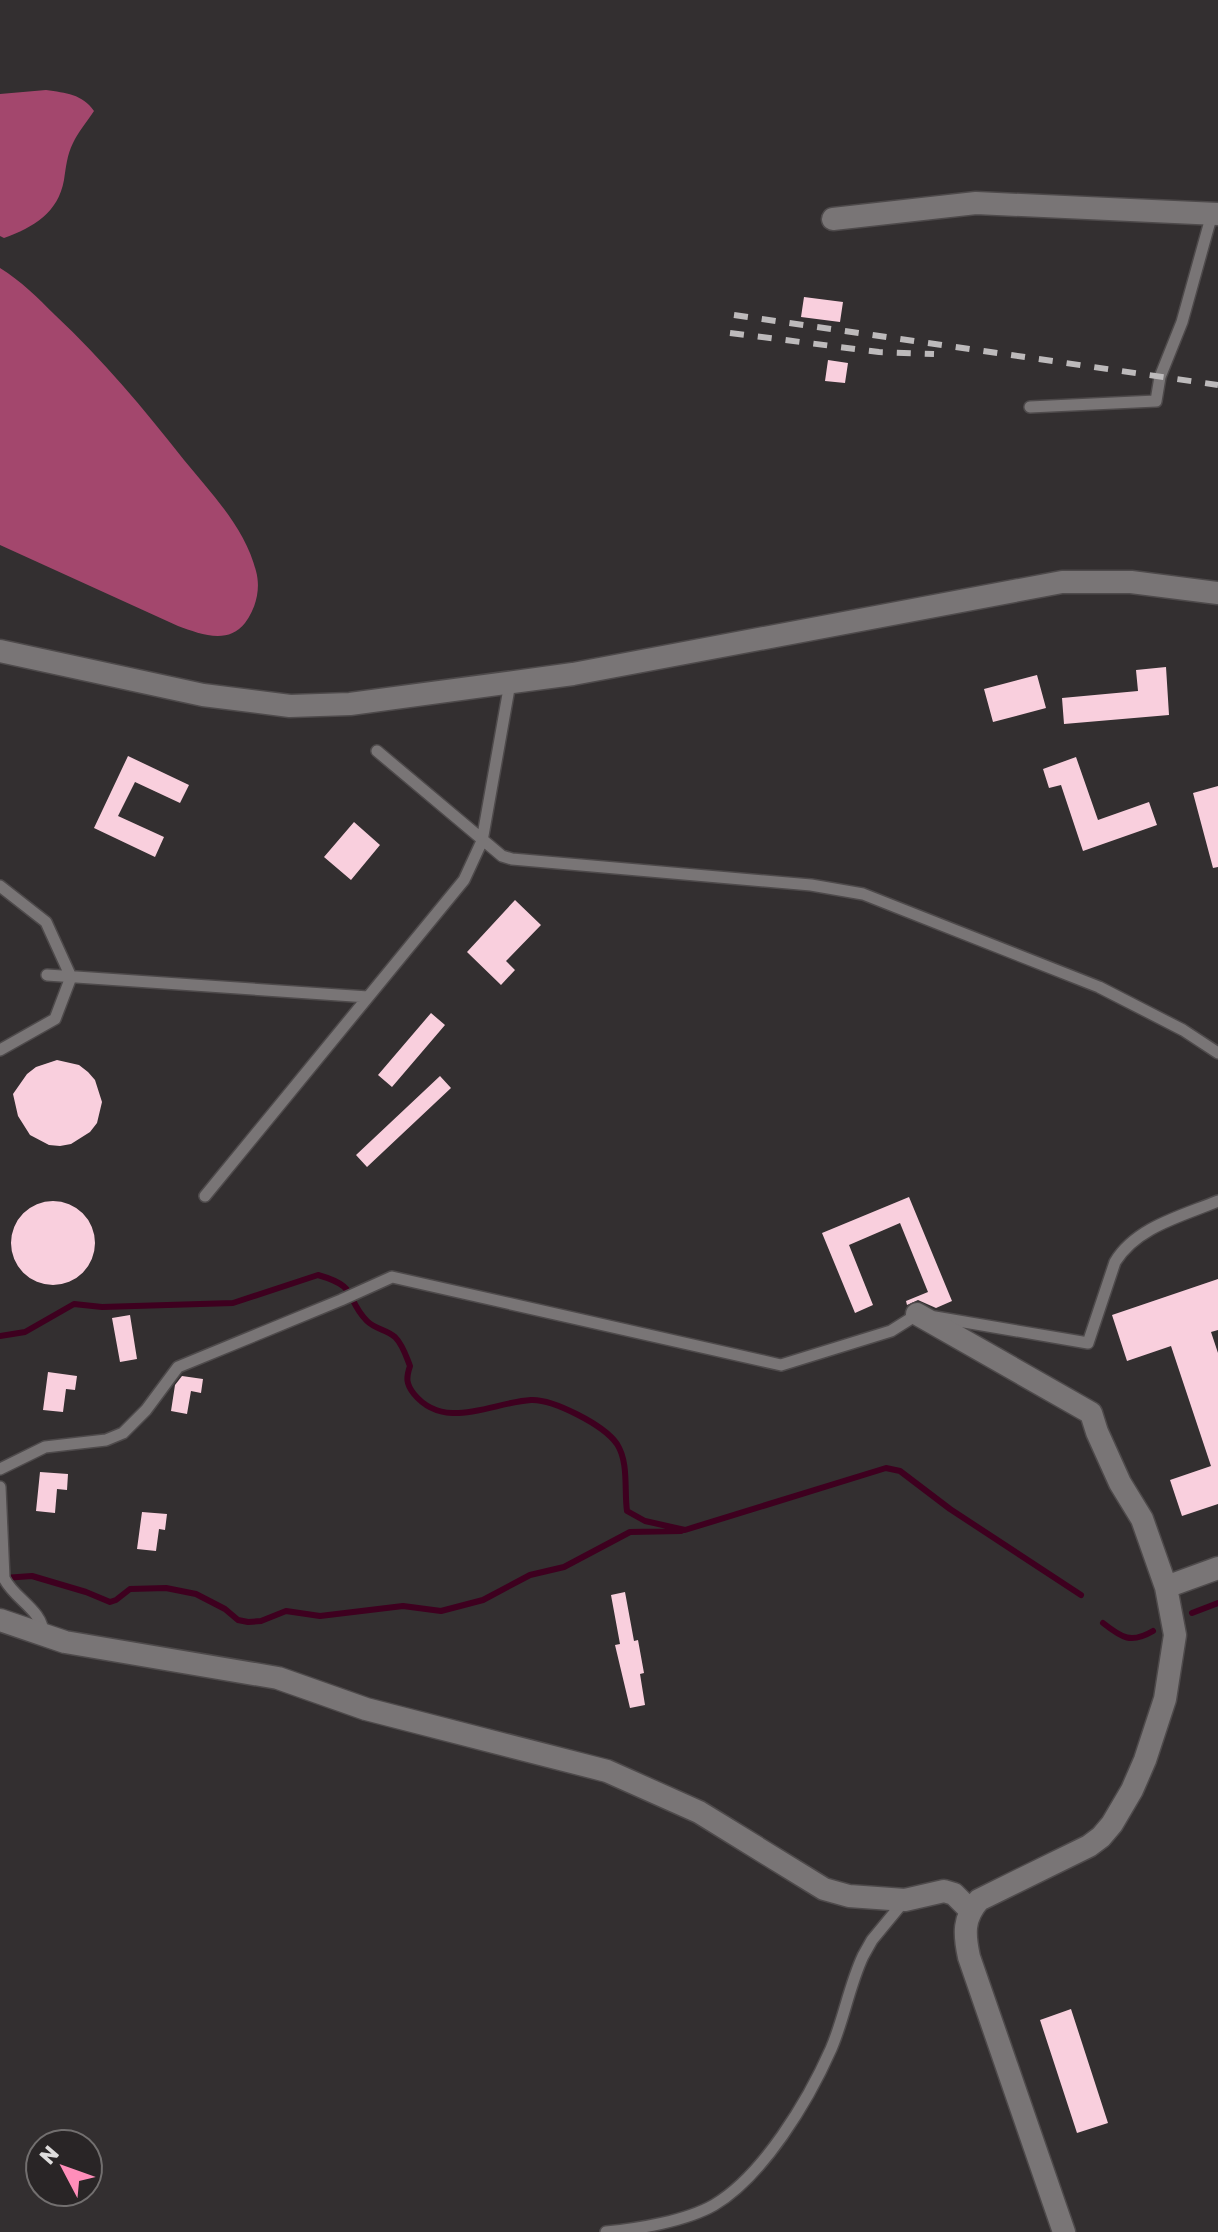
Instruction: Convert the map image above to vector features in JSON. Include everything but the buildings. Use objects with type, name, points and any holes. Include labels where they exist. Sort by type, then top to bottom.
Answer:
[{"type":"street","points":[[833,219],[985,203],[1215,214]]},
{"type":"street","points":[[0,651],[203,695],[290,706],[380,701],[573,674],[1062,582],[1131,582],[1218,593]]},
{"type":"street","points":[[917,1314],[1091,1413],[1120,1483],[1142,1519],[1166,1587],[1174,1624],[1165,1699],[1145,1760],[1112,1824],[1089,1846],[979,1900],[970,1910],[964,1933],[969,1957],[1064,2232]]},
{"type":"street","points":[[1166,1587],[1218,1568]]},
{"type":"street","points":[[0,1620],[65,1642],[278,1678],[366,1709],[607,1771],[699,1812],[824,1889],[849,1896],[905,1900],[944,1891],[954,1894],[970,1910]]},
{"type":"lane","points":[[1030,407],[1156,401],[1160,377],[1182,322],[1215,214]]},
{"type":"lane","points":[[205,1196],[464,880],[482,841],[510,683]]},
{"type":"lane","points":[[377,751],[502,856],[811,885],[863,894],[1099,987],[1183,1030],[1218,1053]]},
{"type":"lane","points":[[0,886],[46,922],[71,977],[55,1019],[0,1050]]},
{"type":"lane","points":[[47,975],[368,997]]},
{"type":"lane","points":[[0,1469],[45,1447],[106,1440],[123,1433],[146,1410],[178,1367],[392,1277],[781,1365],[891,1331],[917,1314],[1088,1343],[1115,1262],[1132,1240],[1218,1201]]},
{"type":"lane","points":[[0,1487],[4,1578],[11,1590],[41,1619],[43,1635]]},
{"type":"lane","points":[[606,2232],[655,2224],[704,2211],[729,2194],[767,2158],[823,2066],[863,1956],[905,1900]]},
{"type":"shaded area","points":[[46,90],[79,98],[94,111],[71,148],[61,192],[50,210],[35,224],[4,238],[0,236],[0,94]]},
{"type":"shaded area","points":[[0,268],[36,296],[106,367],[236,526],[251,555],[258,585],[252,611],[238,630],[213,636],[186,629],[0,545]]},
{"type":"waterway","points":[[0,1336],[25,1332],[74,1304],[102,1307],[233,1303],[318,1275],[346,1288],[367,1321],[398,1340],[410,1366],[407,1377],[409,1387],[426,1405],[455,1413],[540,1401],[564,1408],[601,1429],[621,1451],[627,1511],[645,1521],[685,1530],[886,1468],[900,1471],[950,1509],[1081,1595]]},
{"type":"waterway","points":[[4,1578],[32,1576],[110,1602],[130,1589],[166,1588],[196,1594],[225,1609],[238,1620],[248,1622],[261,1621],[286,1611],[320,1616],[403,1606],[441,1611],[483,1600],[530,1575],[564,1567],[630,1532],[681,1531]]},
{"type":"waterway","points":[[1192,1613],[1218,1603]]},
{"type":"waterway","points":[[1103,1623],[1127,1638],[1153,1631]]},
{"type":"railway","points":[[734,315],[1218,385]]},
{"type":"railway","points":[[730,333],[879,352],[934,354]]}]
